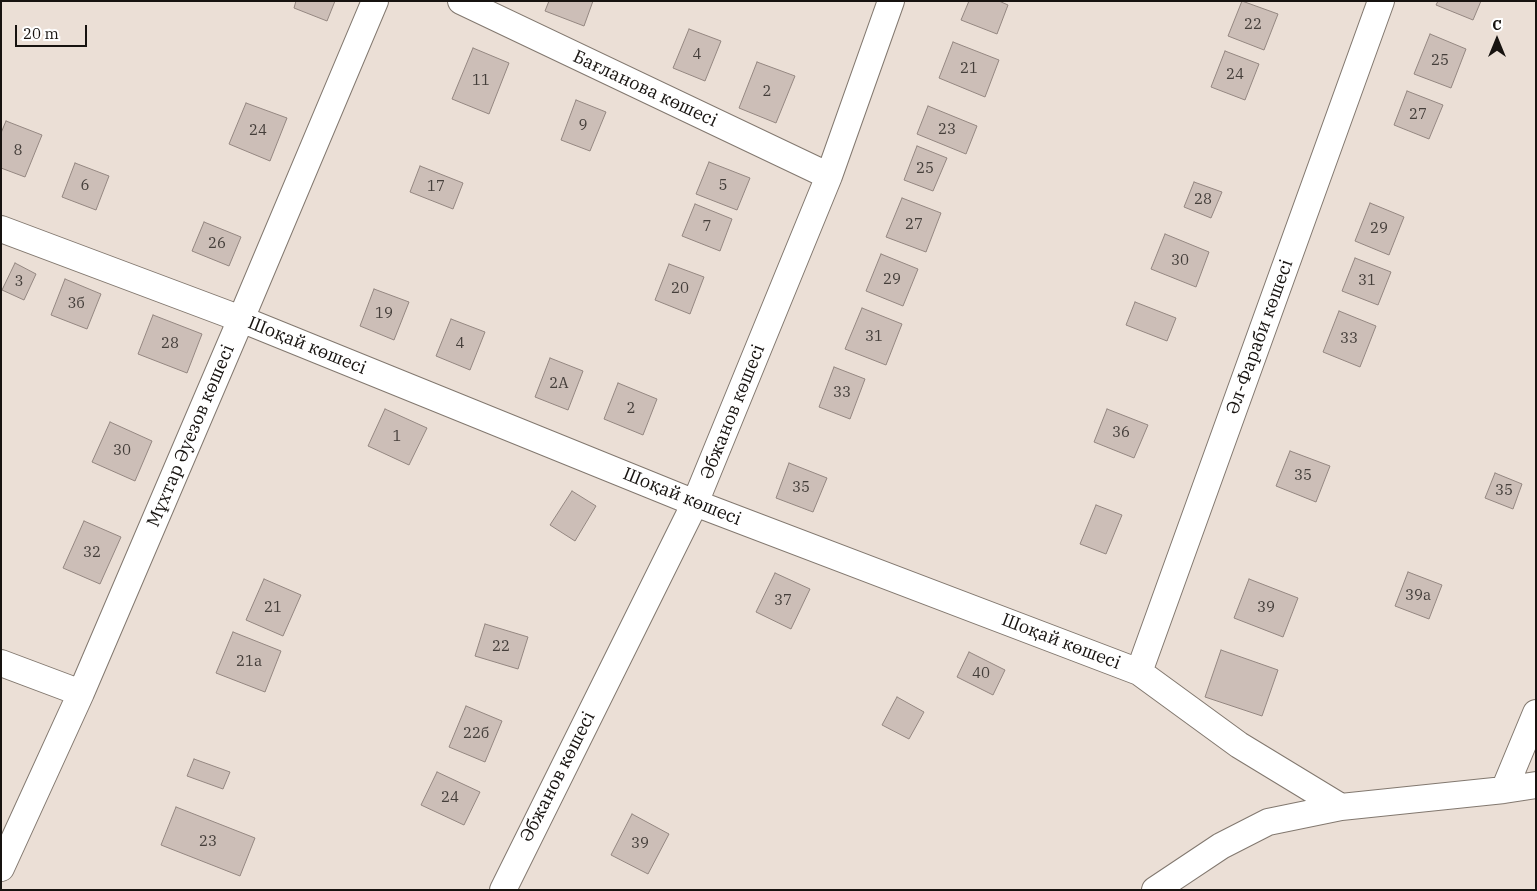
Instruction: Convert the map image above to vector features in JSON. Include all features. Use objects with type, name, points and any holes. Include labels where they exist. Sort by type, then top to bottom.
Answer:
[{"type":"street","name":"Мұхтар Әуезов көшесі","points":[[1,868],[82,692],[242,319],[375,1]]},
{"type":"street","name":"Бағланова көшесі","points":[[461,1],[829,176]]},
{"type":"street","name":"Әбжанов көшесі","points":[[503,890],[696,503],[829,176],[891,1]]},
{"type":"street","name":"Әл-Фараби көшесі","points":[[1139,672],[1381,1]]},
{"type":"street","name":"Шоқай көшесі","points":[[1,230],[242,319],[696,503],[1139,672],[1239,744],[1341,807]]},
{"type":"street","points":[[1,662],[82,692]]},
{"type":"street","points":[[1504,790],[1536,713]]},
{"type":"street","points":[[1155,890],[1221,846],[1268,822],[1341,807],[1536,785]]},
{"type":"building","points":[[296,1],[335,1],[327,21],[294,8]]},
{"type":"building","points":[[549,1],[593,1],[584,26],[545,11]]},
{"type":"building","points":[[969,1],[999,1],[1008,5],[997,34],[961,20]]},
{"type":"building","points":[[1242,1],[1278,14],[1264,50],[1228,36]]},
{"type":"building","points":[[1438,1],[1481,1],[1473,20],[1436,5]]},
{"type":"building","points":[[689,29],[721,41],[705,81],[673,68]]},
{"type":"building","points":[[1430,34],[1466,49],[1451,88],[1414,74]]},
{"type":"building","points":[[953,42],[999,60],[985,97],[939,78]]},
{"type":"building","points":[[473,48],[509,63],[489,114],[452,99]]},
{"type":"building","points":[[1225,51],[1259,64],[1245,100],[1211,87]]},
{"type":"building","points":[[757,62],[795,76],[776,123],[739,108]]},
{"type":"building","points":[[1407,91],[1443,105],[1429,139],[1394,125]]},
{"type":"building","points":[[576,100],[606,112],[590,151],[561,140]]},
{"type":"building","points":[[246,103],[287,118],[270,161],[229,144]]},
{"type":"building","points":[[928,106],[977,126],[966,154],[917,134]]},
{"type":"building","points":[[6,121],[42,135],[25,177],[1,168],[1,133]]},
{"type":"building","points":[[917,146],[947,158],[933,191],[904,180]]},
{"type":"building","points":[[709,162],[750,178],[737,210],[696,194]]},
{"type":"building","points":[[75,163],[109,176],[96,210],[62,197]]},
{"type":"building","points":[[420,166],[463,183],[453,209],[410,192]]},
{"type":"building","points":[[1194,182],[1222,192],[1211,218],[1184,207]]},
{"type":"building","points":[[902,198],[941,213],[926,252],[886,237]]},
{"type":"building","points":[[1370,203],[1404,217],[1389,255],[1355,241]]},
{"type":"building","points":[[695,204],[732,219],[720,251],[682,236]]},
{"type":"building","points":[[204,222],[241,237],[229,266],[192,251]]},
{"type":"building","points":[[1165,234],[1209,252],[1196,287],[1151,269]]},
{"type":"building","points":[[881,254],[918,269],[903,306],[866,291]]},
{"type":"building","points":[[1355,258],[1391,272],[1378,305],[1342,291]]},
{"type":"building","points":[[15,263],[36,274],[24,300],[2,290]]},
{"type":"building","points":[[669,264],[704,277],[690,314],[655,300]]},
{"type":"building","points":[[65,279],[101,294],[87,329],[51,315]]},
{"type":"building","points":[[374,289],[409,302],[394,340],[360,326]]},
{"type":"building","points":[[1135,302],[1176,318],[1167,341],[1126,325]]},
{"type":"building","points":[[862,308],[902,324],[886,365],[845,349]]},
{"type":"building","points":[[1339,311],[1376,326],[1360,367],[1323,352]]},
{"type":"building","points":[[153,315],[202,334],[187,373],[138,354]]},
{"type":"building","points":[[451,319],[485,332],[470,370],[436,356]]},
{"type":"building","points":[[550,358],[583,371],[568,410],[535,397]]},
{"type":"building","points":[[834,367],[865,379],[850,419],[819,407]]},
{"type":"building","points":[[618,383],[657,399],[643,435],[604,419]]},
{"type":"building","points":[[385,409],[427,428],[409,465],[368,446]]},
{"type":"building","points":[[1107,409],[1148,425],[1134,458],[1094,442]]},
{"type":"building","points":[[110,422],[152,441],[135,481],[92,462]]},
{"type":"building","points":[[1290,451],[1330,466],[1316,502],[1276,486]]},
{"type":"building","points":[[789,463],[827,478],[813,512],[776,498]]},
{"type":"building","points":[[1495,473],[1522,484],[1513,509],[1485,498]]},
{"type":"building","points":[[572,491],[596,506],[575,541],[550,525]]},
{"type":"building","points":[[1096,505],[1122,515],[1106,554],[1080,544]]},
{"type":"building","points":[[84,521],[121,537],[100,584],[63,568]]},
{"type":"building","points":[[1408,572],[1442,585],[1429,619],[1395,606]]},
{"type":"building","points":[[775,573],[810,589],[791,629],[756,612]]},
{"type":"building","points":[[264,579],[301,595],[283,636],[246,620]]},
{"type":"building","points":[[1249,579],[1298,598],[1283,637],[1234,618]]},
{"type":"building","points":[[485,624],[528,637],[518,669],[475,656]]},
{"type":"building","points":[[233,632],[281,651],[265,692],[216,673]]},
{"type":"building","points":[[1221,650],[1278,670],[1262,716],[1205,697]]},
{"type":"building","points":[[969,652],[1005,670],[993,695],[957,677]]},
{"type":"building","points":[[897,697],[924,712],[909,739],[882,725]]},
{"type":"building","points":[[466,706],[502,721],[485,762],[449,747]]},
{"type":"building","points":[[194,759],[230,772],[223,789],[187,776]]},
{"type":"building","points":[[437,772],[480,792],[464,825],[421,805]]},
{"type":"building","points":[[176,807],[255,838],[240,876],[161,845]]},
{"type":"building","points":[[632,814],[669,834],[648,874],[611,855]]}]
